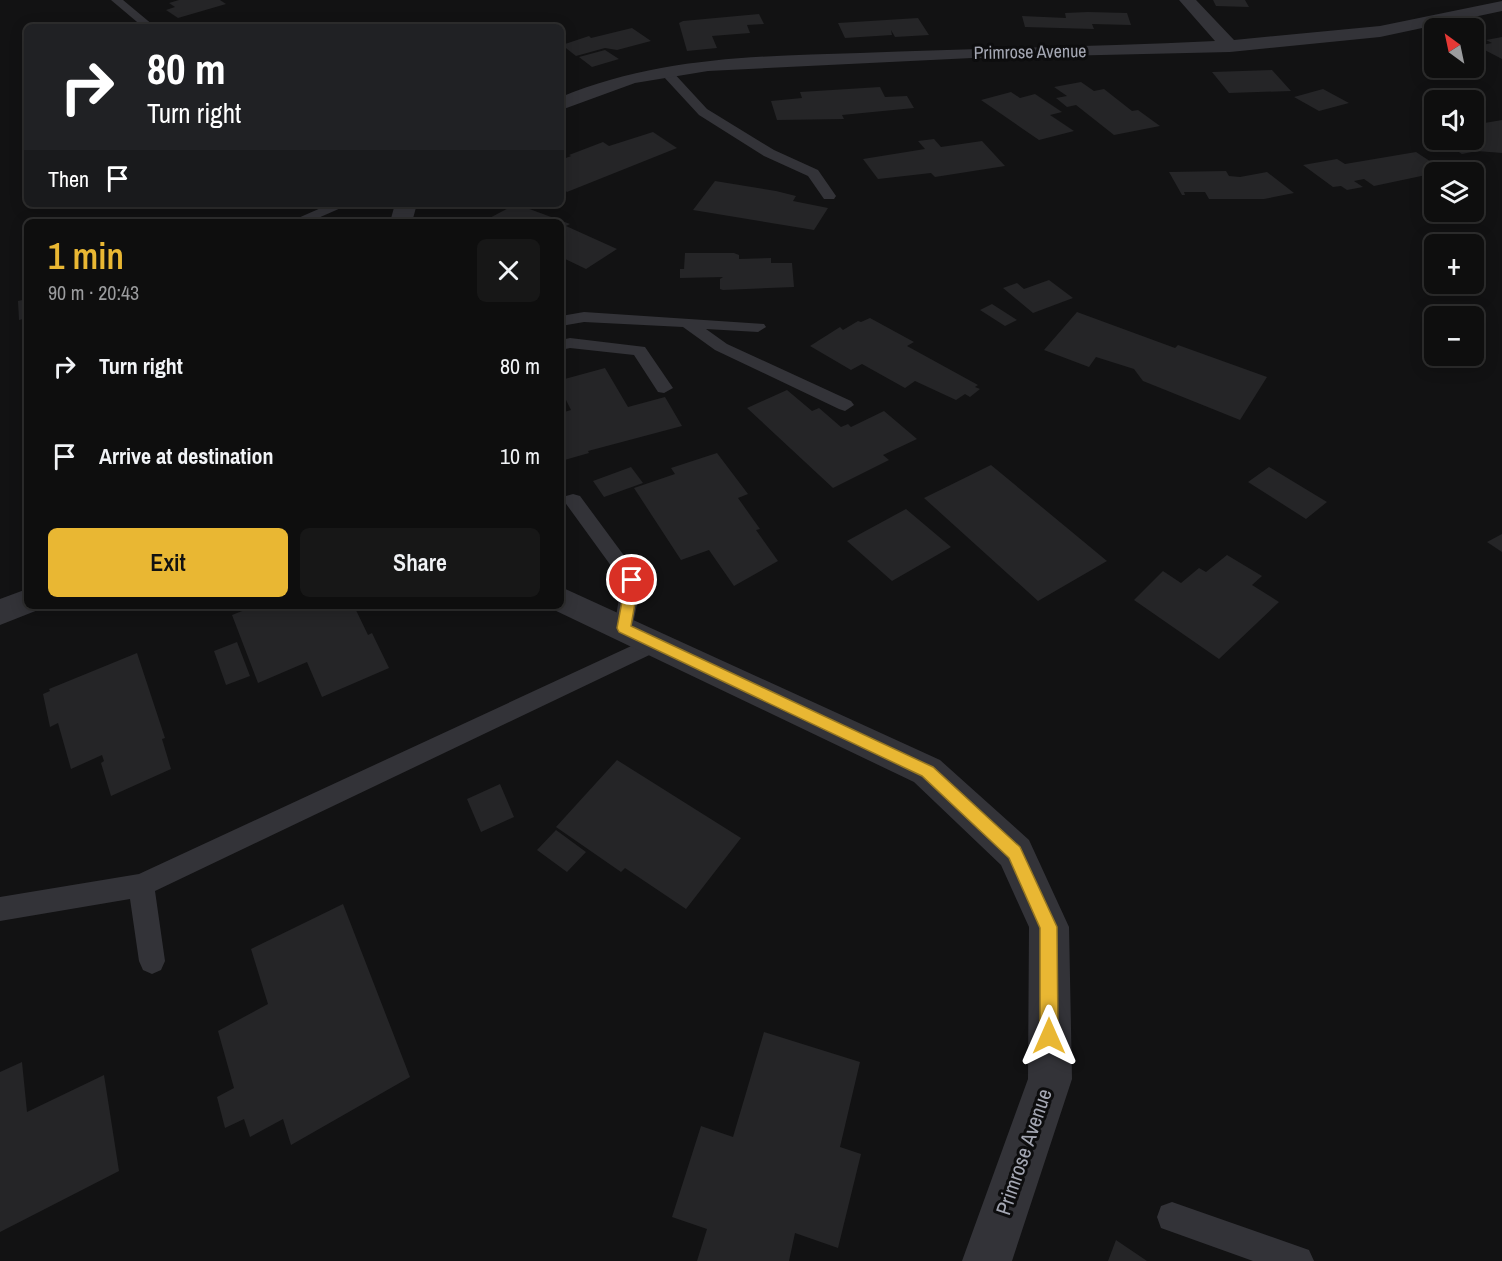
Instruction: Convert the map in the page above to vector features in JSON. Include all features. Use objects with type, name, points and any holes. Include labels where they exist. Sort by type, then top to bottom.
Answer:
[{"type":"street","points":[[1187,0],[1230,47]]},
{"type":"street","name":"Primrose Avenue","points":[[564,103],[624,81],[738,63],[1008,52],[1230,47],[1353,36],[1448,21],[1502,6]]},
{"type":"street","name":"Primrose Avenue","points":[[564,600],[927,771],[1015,853],[1049,927],[1050,1079],[979,1259]]},
{"type":"street","points":[[0,613],[24,602]]},
{"type":"lane","points":[[117,0],[146,24]]},
{"type":"lane","points":[[667,73],[703,112],[769,153],[813,172],[829,196]]},
{"type":"lane","points":[[304,219],[335,207]]},
{"type":"lane","points":[[564,320],[584,317],[758,327]]},
{"type":"lane","points":[[686,323],[721,347],[845,405]]},
{"type":"lane","points":[[564,345],[639,351],[664,388]]},
{"type":"lane","points":[[0,909],[141,885],[639,636],[632,580],[573,501]]},
{"type":"lane","points":[[141,885],[152,961]]},
{"type":"lane","points":[[1172,1217],[1298,1261]]},
{"type":"building","points":[[179,0],[220,0],[226,4],[178,18],[166,10],[175,7],[169,3]]},
{"type":"building","points":[[1213,0],[1245,0],[1249,7],[1216,6]]},
{"type":"building","points":[[1065,13],[1127,13],[1131,25],[1092,24],[1094,29],[1025,27],[1022,16],[1066,18]]},
{"type":"building","points":[[759,14],[764,24],[747,25],[750,33],[712,36],[717,48],[687,51],[679,23]]},
{"type":"building","points":[[918,18],[929,35],[895,37],[891,30],[892,35],[845,38],[838,23]]},
{"type":"building","points":[[632,28],[651,41],[617,50],[605,48],[576,56],[564,47],[564,44],[589,36],[591,38]]},
{"type":"building","points":[[1502,37],[1502,59],[1484,50],[1484,45],[1492,43],[1486,40]]},
{"type":"building","points":[[605,50],[619,59],[592,67],[579,57]]},
{"type":"building","points":[[1272,70],[1291,91],[1229,93],[1212,72]]},
{"type":"building","points":[[1081,82],[1094,91],[1104,89],[1132,111],[1138,110],[1160,126],[1114,135],[1076,105],[1067,107],[1056,98],[1067,96],[1054,87]]},
{"type":"building","points":[[880,87],[885,97],[907,96],[914,108],[842,115],[844,119],[777,120],[771,101],[802,98],[800,92]]},
{"type":"building","points":[[1323,89],[1349,103],[1319,111],[1294,97]]},
{"type":"building","points":[[1011,92],[1020,98],[1035,94],[1062,112],[1050,115],[1074,131],[1039,140],[981,100]]},
{"type":"building","points":[[1502,120],[1502,153],[1477,151],[1462,154],[1456,150],[1484,150],[1484,123]]},
{"type":"building","points":[[653,132],[677,148],[567,192],[564,190],[564,159],[603,142],[609,146]]},
{"type":"building","points":[[934,139],[941,147],[982,141],[1005,166],[935,177],[931,173],[878,179],[863,159],[925,149],[918,141]]},
{"type":"building","points":[[1416,152],[1431,162],[1424,162],[1424,175],[1374,186],[1364,179],[1354,181],[1363,187],[1347,190],[1341,186],[1333,187],[1303,165],[1337,159],[1345,164]]},
{"type":"building","points":[[1226,171],[1229,176],[1240,177],[1267,172],[1294,193],[1264,199],[1209,199],[1205,192],[1184,192],[1185,195],[1182,195],[1169,172]]},
{"type":"building","points":[[715,181],[776,191],[796,196],[793,201],[828,208],[814,230],[693,210]]},
{"type":"building","points":[[510,207],[524,207],[556,219],[488,219]]},
{"type":"building","points":[[564,222],[570,224],[566,226],[617,249],[586,269],[564,258]]},
{"type":"building","points":[[685,253],[734,253],[739,255],[739,259],[771,258],[771,263],[792,263],[794,287],[723,290],[720,289],[720,279],[723,277],[680,278],[680,269],[684,269]]},
{"type":"building","points":[[1049,280],[1073,298],[1033,313],[1003,288],[1017,283],[1024,289]]},
{"type":"building","points":[[24,300],[24,319],[19,320],[18,301]]},
{"type":"building","points":[[992,304],[1017,320],[1005,326],[980,310]]},
{"type":"building","points":[[1077,312],[1175,348],[1178,345],[1267,377],[1240,420],[1143,381],[1134,369],[1096,357],[1089,367],[1044,350]]},
{"type":"building","points":[[870,318],[914,342],[907,346],[978,385],[975,387],[980,389],[970,397],[965,394],[956,400],[915,381],[905,388],[862,364],[851,370],[810,346],[840,327],[843,330],[858,321]]},
{"type":"building","points":[[605,368],[628,407],[665,397],[682,426],[588,451],[589,453],[564,460],[564,412],[571,410],[564,396],[564,379]]},
{"type":"building","points":[[787,390],[812,411],[819,408],[841,427],[848,424],[851,427],[884,411],[917,439],[883,455],[889,460],[833,488],[747,408]]},
{"type":"building","points":[[717,453],[748,494],[738,498],[760,529],[756,530],[778,561],[734,586],[709,550],[681,560],[634,488],[675,474],[671,468]]},
{"type":"building","points":[[991,465],[1107,561],[1038,601],[924,498]]},
{"type":"building","points":[[631,467],[643,483],[604,497],[593,481]]},
{"type":"building","points":[[1269,467],[1327,502],[1306,519],[1248,482]]},
{"type":"building","points":[[906,509],[951,547],[892,581],[847,541]]},
{"type":"building","points":[[1502,534],[1502,552],[1487,542]]},
{"type":"building","points":[[1227,555],[1262,576],[1252,585],[1279,602],[1219,659],[1134,600],[1163,571],[1181,583],[1199,568],[1206,572]]},
{"type":"building","points":[[247,609],[355,609],[368,635],[372,633],[389,668],[322,697],[307,662],[258,683],[232,615]]},
{"type":"building","points":[[237,642],[250,676],[226,685],[214,651]]},
{"type":"building","points":[[137,653],[165,738],[162,739],[171,769],[111,796],[101,763],[104,761],[102,755],[71,769],[58,723],[50,727],[43,694],[50,691],[49,689]]},
{"type":"building","points":[[617,760],[741,838],[686,909],[625,868],[621,872],[556,827]]},
{"type":"building","points":[[500,784],[514,817],[481,832],[467,799]]},
{"type":"building","points":[[556,830],[586,852],[567,872],[537,850]]},
{"type":"building","points":[[343,904],[410,1077],[291,1145],[283,1119],[250,1137],[244,1119],[225,1128],[217,1097],[234,1088],[218,1031],[268,1004],[251,949]]},
{"type":"building","points":[[764,1032],[860,1062],[840,1147],[861,1154],[838,1248],[795,1233],[789,1261],[697,1261],[707,1229],[672,1217],[701,1126],[733,1137]]},
{"type":"building","points":[[22,1062],[27,1112],[104,1075],[119,1171],[0,1232],[0,1072]]},
{"type":"building","points":[[1116,1240],[1147,1261],[1108,1261]]},
{"type":"route","points":[[632,580],[624,628],[927,771],[1015,853],[1049,927],[1049,1036]]}]
